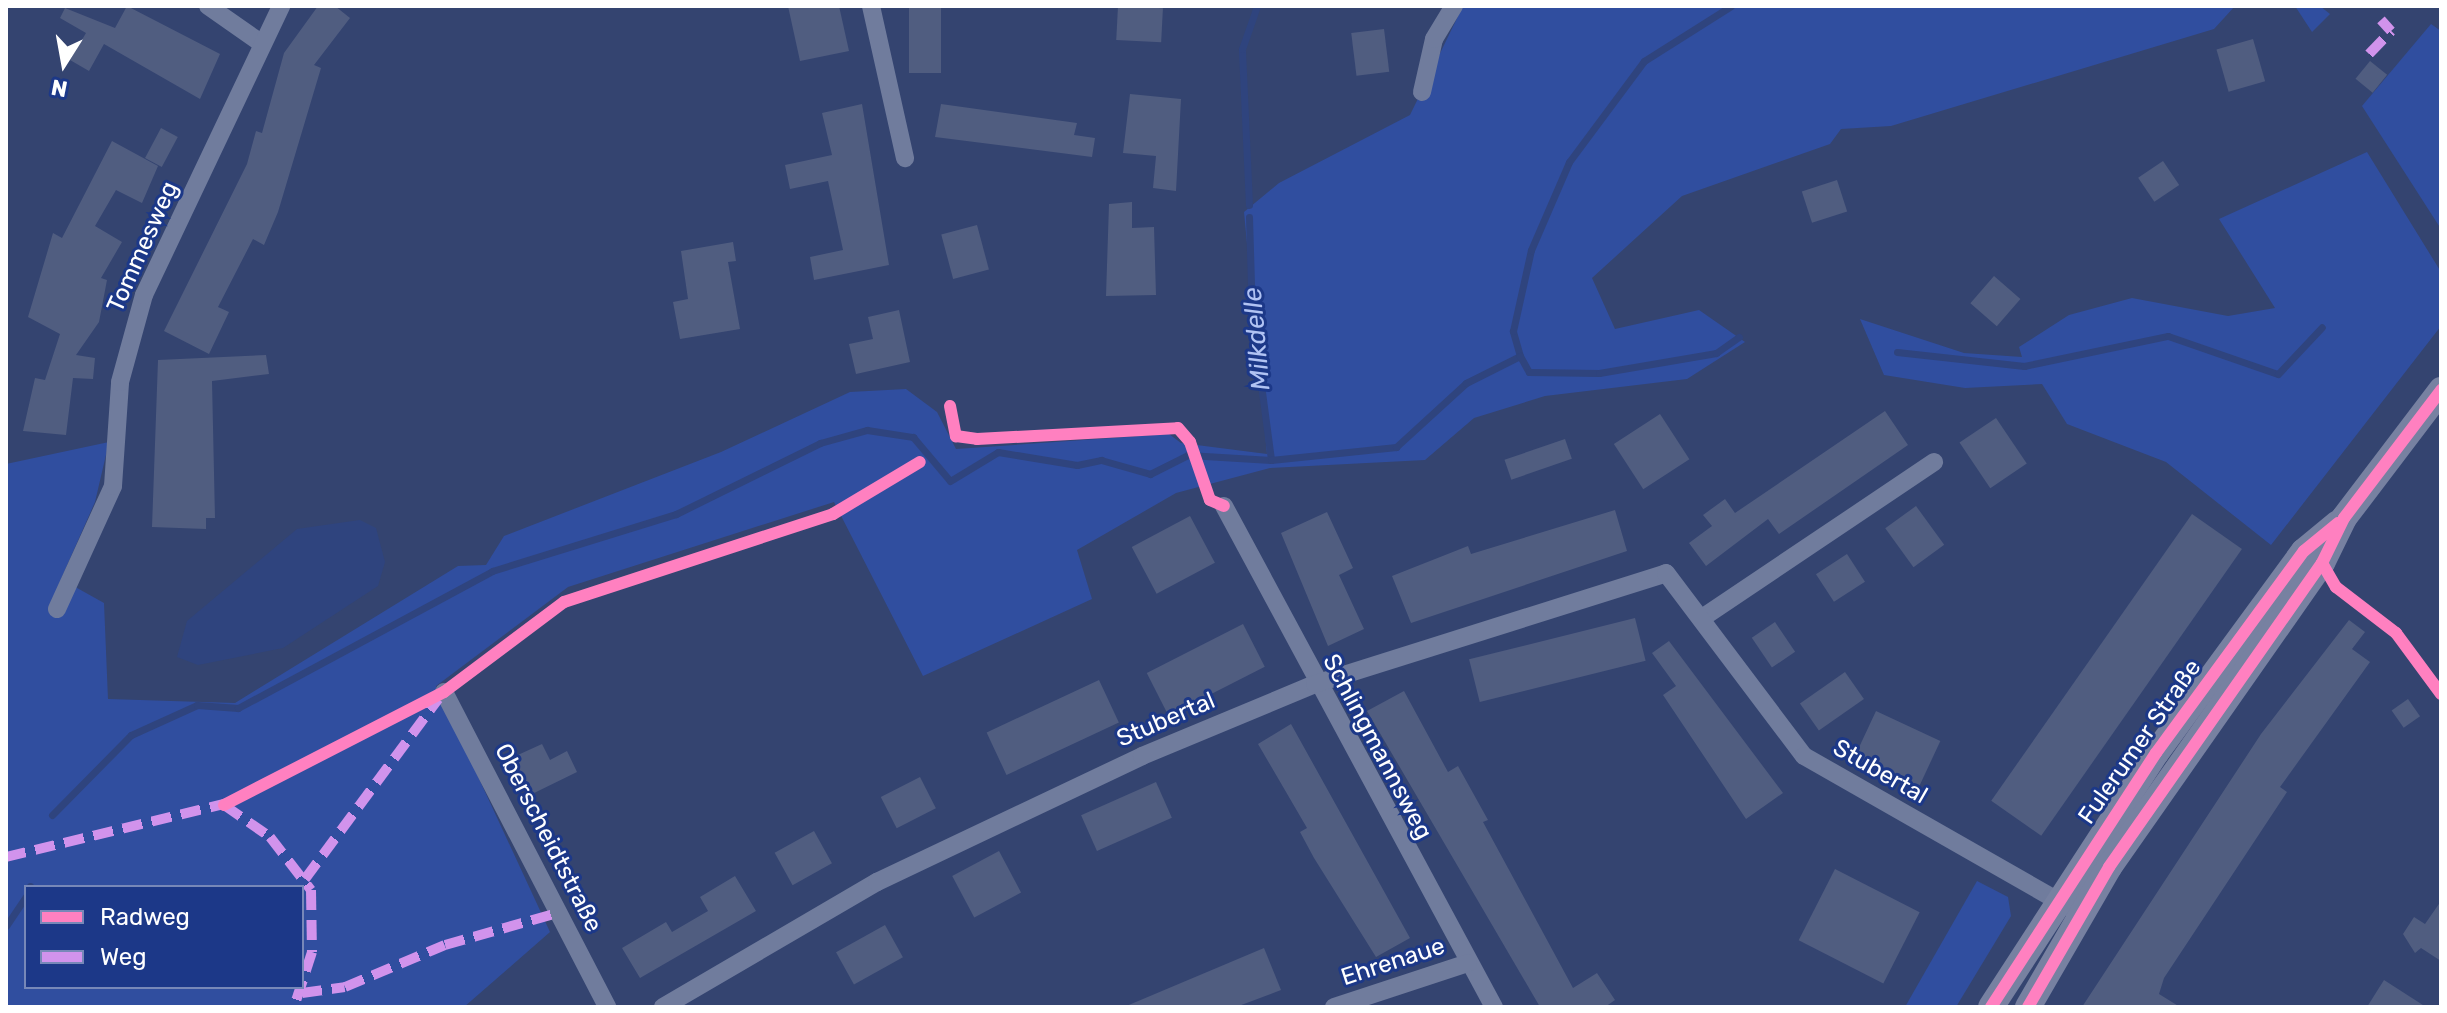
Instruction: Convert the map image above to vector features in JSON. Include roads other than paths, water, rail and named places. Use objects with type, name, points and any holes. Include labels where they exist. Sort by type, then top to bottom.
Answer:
[{"type":"main road","name":"Fulerumer Straße","points":[[2028,1007],[2082,914],[2322,563],[2344,518],[2441,390]]},
{"type":"main road","name":"Fulerumer Straße","points":[[1991,1007],[2058,901],[2304,551],[2344,518]]},
{"type":"street","points":[[208,6],[258,41]]},
{"type":"street","name":"Tommesweg","points":[[57,609],[113,486],[130,336],[258,41],[281,6]]},
{"type":"street","points":[[871,6],[905,158]]},
{"type":"street","points":[[1422,92],[1434,39],[1454,6]]},
{"type":"street","points":[[1705,616],[1934,462]]},
{"type":"street","name":"Schlingmannsweg","points":[[1224,506],[1315,684],[1494,1007]]},
{"type":"street","name":"Stubertal","points":[[663,1007],[877,882],[1142,756],[1315,684],[1650,576],[1677,580],[1804,756],[2082,914]]},
{"type":"street","name":"Oberscheidtstraße","points":[[444,692],[607,1007]]},
{"type":"street","name":"Ehrenaue","points":[[1334,1007],[1468,963]]},
{"type":"waterway","name":"Milkdelle","points":[[1249,205],[1242,49],[1257,6]]},
{"type":"waterway","points":[[1520,356],[1513,331],[1531,250],[1569,162],[1644,61],[1731,6]]},
{"type":"waterway","name":"Milkdelle","points":[[1249,217],[1252,317],[1271,460]]},
{"type":"waterway","points":[[1897,352],[2024,366],[2168,336],[2278,374],[2322,327]]},
{"type":"waterway","points":[[52,815],[131,735],[197,705],[238,708],[492,571],[676,514],[820,443],[867,430],[913,437],[950,481],[998,452],[1077,465],[1101,460],[1150,474],[1188,455],[1271,460],[1396,447],[1466,383],[1520,356],[1529,372],[1599,373],[1716,353],[1739,337]]},
{"type":"waterway","points":[[6,926],[24,899]]}]
